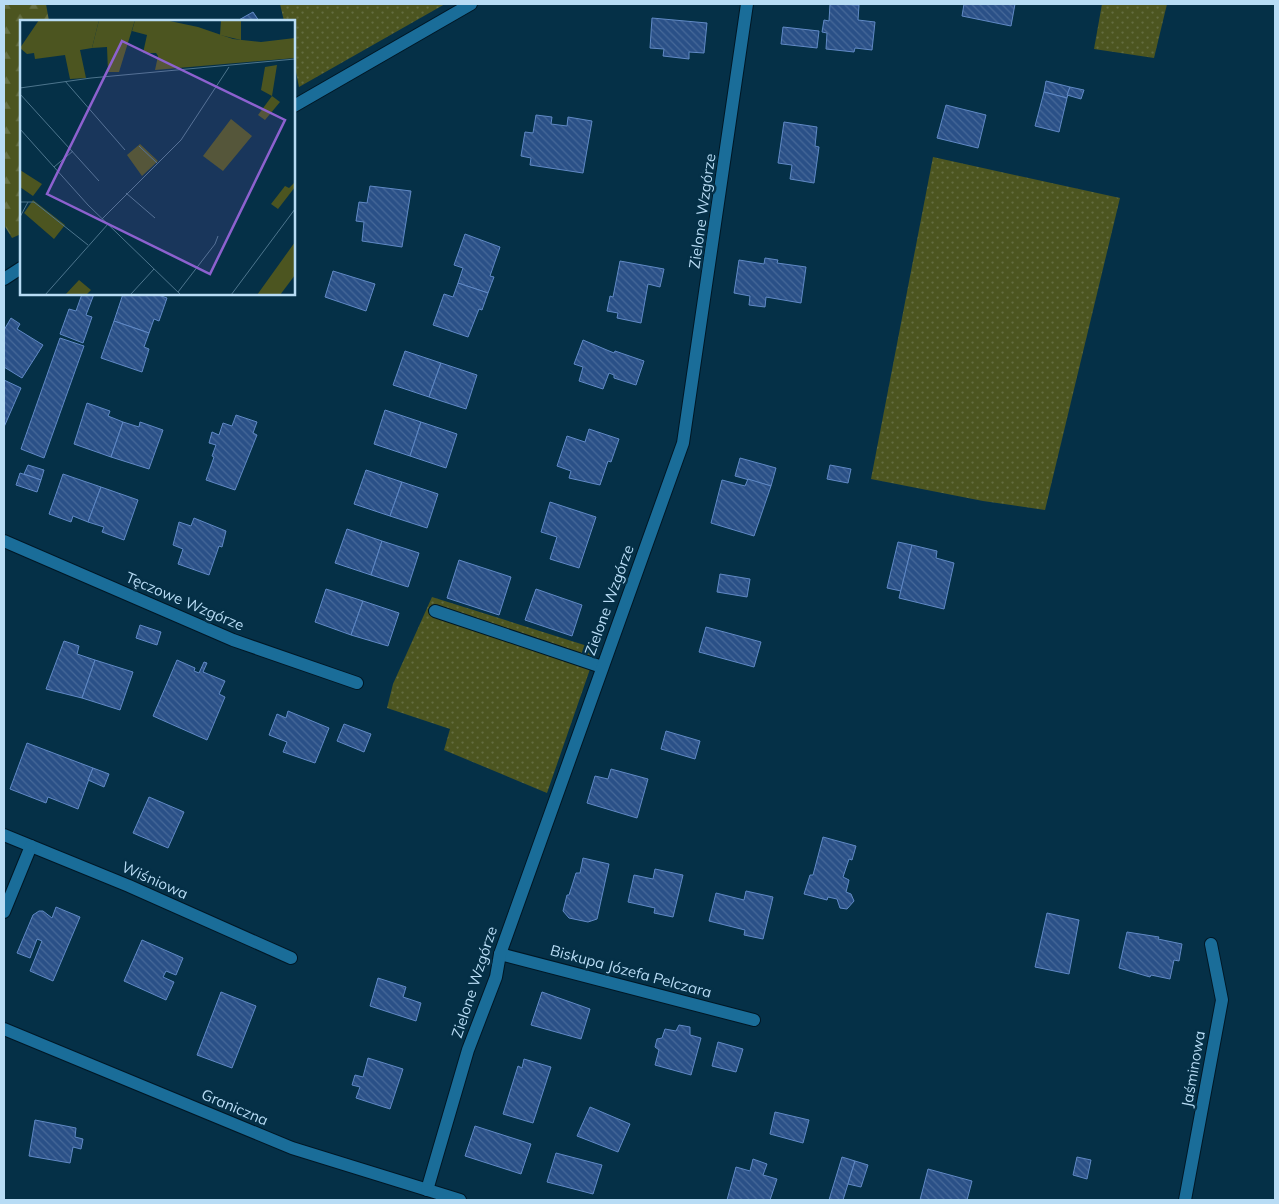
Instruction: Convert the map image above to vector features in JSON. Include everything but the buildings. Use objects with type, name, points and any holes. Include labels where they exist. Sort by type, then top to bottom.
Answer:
[{"type":"street","points":[[295,105],[471,4]]},
{"type":"street","name":"Zielone Wzgórze","points":[[427,1190],[468,1050],[496,977],[500,954],[684,443],[748,4]]},
{"type":"street","points":[[4,279],[20,269]]},
{"type":"street","name":"Tęczowe Wzgórze","points":[[4,541],[233,640],[357,683]]},
{"type":"street","points":[[435,611],[602,667]]},
{"type":"street","name":"Wiśniowa","points":[[4,835],[129,886],[292,958]]},
{"type":"street","points":[[4,912],[32,846]]},
{"type":"street","name":"Jaśminowa","points":[[1185,1200],[1222,1000],[1211,944]]},
{"type":"street","name":"Biskupa Józefa Pelczara","points":[[500,954],[754,1020]]},
{"type":"street","name":"Graniczna","points":[[4,1028],[292,1148],[460,1200]]},
{"type":"green space","points":[[4,4],[46,4],[49,20],[20,20],[20,234],[12,238],[4,225]]},
{"type":"green space","points":[[280,4],[445,4],[299,87],[295,67],[295,20],[284,20]]},
{"type":"green space","points":[[1102,4],[1167,4],[1154,58],[1094,49]]},
{"type":"green space","points":[[933,157],[1120,198],[1045,510],[983,501],[871,479]]},
{"type":"green space","points":[[432,597],[597,649],[547,793],[444,750],[450,729],[387,708],[393,684]]}]
